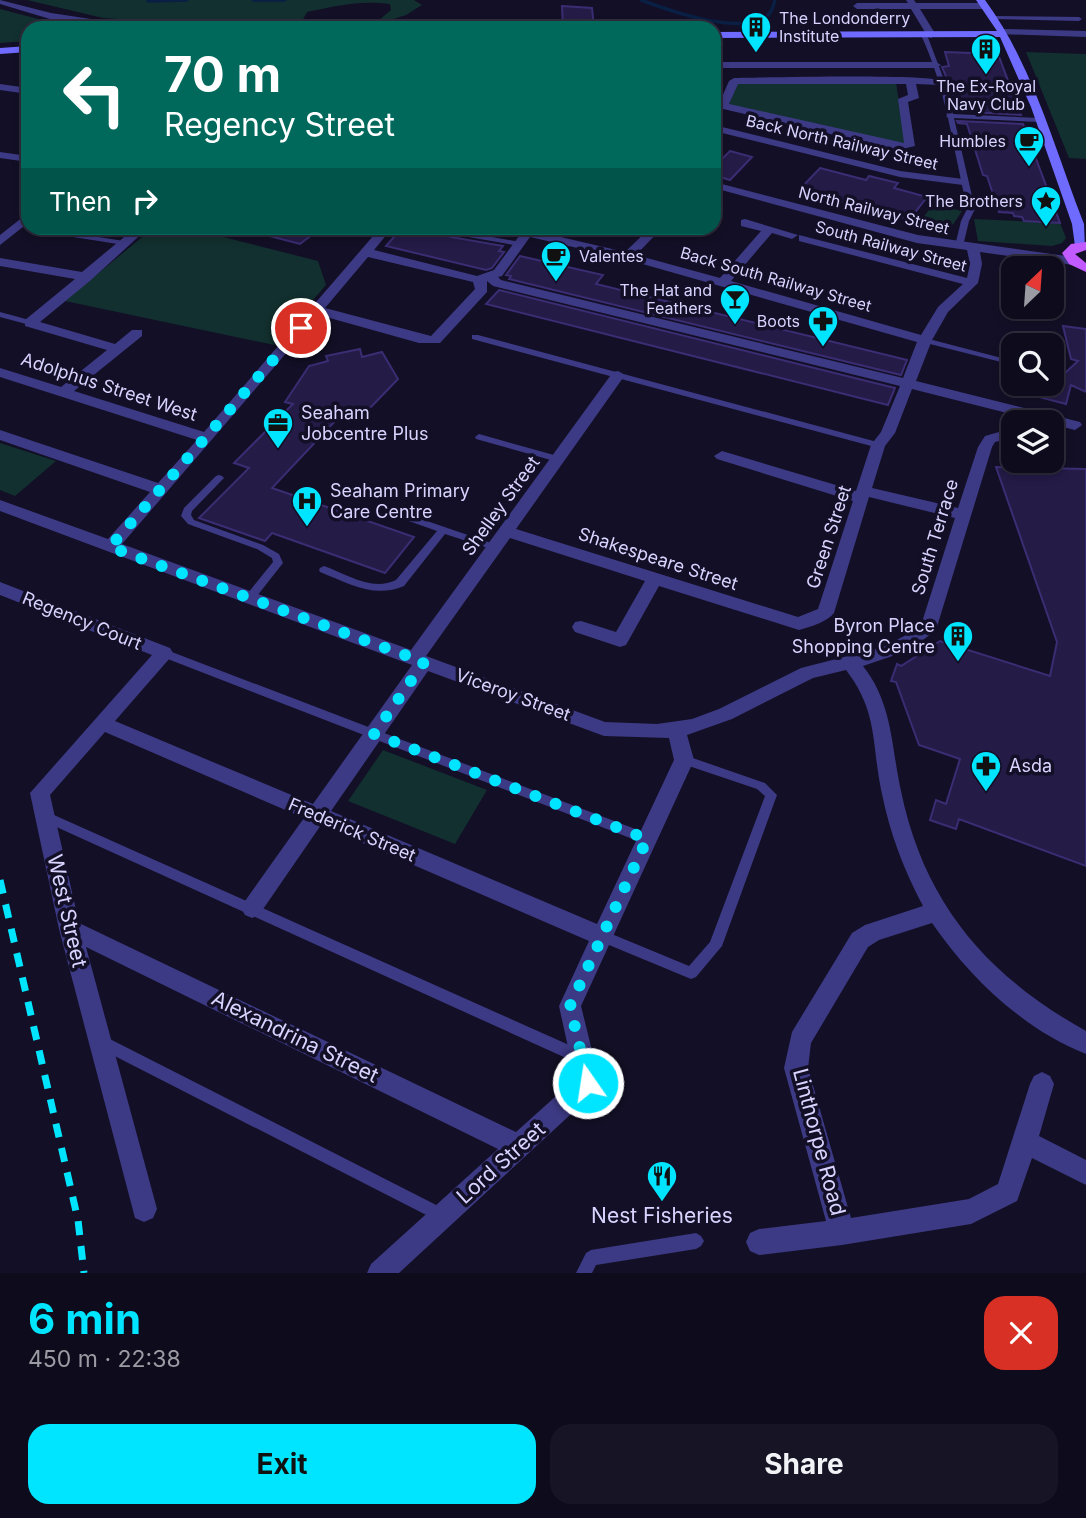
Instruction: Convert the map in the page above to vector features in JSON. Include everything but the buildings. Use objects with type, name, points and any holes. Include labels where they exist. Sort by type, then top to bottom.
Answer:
[{"type":"main road","points":[[983,3],[1003,33],[1081,222],[1078,251],[1086,268]]},
{"type":"main road","points":[[721,35],[1003,33]]},
{"type":"main road","points":[[0,51],[21,50]]},
{"type":"street","points":[[0,1],[50,16],[84,21]]},
{"type":"street","points":[[912,3],[928,35]]},
{"type":"street","points":[[857,6],[983,3]]},
{"type":"street","points":[[1003,33],[1086,34]]},
{"type":"street","points":[[721,65],[936,65]]},
{"type":"street","points":[[909,81],[914,98],[903,99],[903,105],[910,146],[898,147],[723,106],[734,81],[909,81],[941,82]]},
{"type":"street","points":[[0,87],[21,90]]},
{"type":"street","name":"Back North Railway Street","points":[[721,130],[900,174],[963,182]]},
{"type":"street","points":[[0,155],[21,158]]},
{"type":"street","name":"North Railway Street","points":[[721,188],[917,239],[1028,253],[1078,251]]},
{"type":"street","name":"South Railway Street","points":[[745,223],[972,283]]},
{"type":"street","points":[[0,242],[21,229]]},
{"type":"street","points":[[724,282],[769,229]]},
{"type":"street","points":[[30,323],[134,235]]},
{"type":"street","points":[[110,547],[380,235]]},
{"type":"street","points":[[484,279],[498,273],[526,235]]},
{"type":"street","name":"Back South Railway Street","points":[[526,235],[628,256],[925,340]]},
{"type":"street","points":[[628,256],[649,235]]},
{"type":"street","points":[[972,283],[976,264],[973,247]]},
{"type":"street","points":[[365,252],[908,384],[1080,420]]},
{"type":"street","points":[[0,262],[87,277]]},
{"type":"street","points":[[316,310],[424,340],[435,340],[482,289],[484,279]]},
{"type":"street","name":"Green Street","points":[[799,624],[825,614],[878,445],[888,433],[925,340],[943,310],[972,283]]},
{"type":"street","points":[[30,323],[118,349]]},
{"type":"street","points":[[64,392],[137,333]]},
{"type":"street","name":"Adolphus Street West","points":[[0,372],[207,438]]},
{"type":"street","name":"Shelley Street","points":[[252,908],[374,734],[494,547],[618,375]]},
{"type":"street","points":[[0,435],[162,489]]},
{"type":"street","name":"South Terrace","points":[[676,730],[718,717],[806,674],[902,647],[921,636],[930,625],[985,447],[990,439],[1001,436]]},
{"type":"street","points":[[722,456],[863,494],[964,514]]},
{"type":"street","name":"Viceroy Street","points":[[0,505],[604,729],[676,730]]},
{"type":"street","name":"Shakespeare Street","points":[[506,531],[799,624]]},
{"type":"street","points":[[582,627],[620,640],[655,578]]},
{"type":"street","name":"Regency Court","points":[[0,588],[164,653]]},
{"type":"street","name":"West Street","points":[[144,1209],[70,929],[40,793],[164,653]]},
{"type":"street","points":[[850,662],[874,697],[891,794],[909,861],[935,912],[983,972],[1016,1000],[1057,1028],[1086,1042]]},
{"type":"street","name":"Frederick Street","points":[[102,723],[602,936]]},
{"type":"street","points":[[676,730],[684,760]]},
{"type":"street","name":"Lord Street","points":[[380,1273],[588,1083],[570,1006],[684,760]]},
{"type":"street","name":"Linthorpe Road","points":[[935,912],[873,932],[860,940],[800,1040],[796,1068],[842,1232],[971,1211],[1008,1192],[1042,1084]]},
{"type":"street","name":"Alexandrina Street","points":[[70,929],[519,1146]]},
{"type":"street","points":[[1025,1142],[1086,1173]]},
{"type":"street","points":[[759,1242],[842,1232]]},
{"type":"lane","points":[[995,18],[1079,19]]},
{"type":"lane","points":[[928,35],[971,209],[959,246]]},
{"type":"lane","points":[[949,116],[1039,120]]},
{"type":"lane","points":[[74,235],[124,243]]},
{"type":"lane","points":[[0,314],[30,323]]},
{"type":"lane","points":[[475,337],[878,445]]},
{"type":"lane","name":"Back South Railway Street","points":[[925,340],[1001,360]]},
{"type":"lane","points":[[479,437],[558,459]]},
{"type":"lane","points":[[219,478],[187,510],[186,516],[191,522],[260,547],[276,556],[278,563],[249,598]]},
{"type":"lane","points":[[389,511],[494,547]]},
{"type":"lane","points":[[324,570],[381,590],[391,589],[400,583],[443,530]]},
{"type":"lane","points":[[164,653],[647,839]]},
{"type":"lane","points":[[602,936],[691,973],[715,946],[771,795],[761,786],[684,760]]},
{"type":"lane","points":[[45,816],[582,1058]]},
{"type":"lane","points":[[99,1041],[443,1216]]},
{"type":"lane","points":[[584,1273],[591,1258],[696,1241]]},
{"type":"green space","points":[[27,0],[414,0],[422,5],[406,15],[387,21],[378,21],[391,10],[390,4],[379,3],[358,3],[307,12],[302,21],[147,21],[103,18]]},
{"type":"green space","points":[[0,9],[46,21],[21,21],[21,42],[0,43]]},
{"type":"green space","points":[[1026,52],[1086,54],[1086,159],[1069,158]]},
{"type":"green space","points":[[736,82],[896,83],[906,145],[729,105]]},
{"type":"green space","points":[[933,204],[962,211],[946,235],[915,229]]},
{"type":"green space","points":[[974,219],[1060,223],[1066,238],[1062,243],[1052,246],[978,241]]},
{"type":"green space","points":[[145,235],[216,235],[318,261],[326,285],[274,345],[65,301]]},
{"type":"green space","points":[[0,443],[56,461],[15,496],[0,490]]},
{"type":"green space","points":[[383,750],[487,790],[455,844],[348,801]]},
{"type":"waterway","points":[[148,1],[187,0]]},
{"type":"waterway","points":[[253,0],[285,0]]},
{"type":"waterway","points":[[641,0],[714,21]]},
{"type":"waterway","points":[[721,22],[751,22],[766,17],[775,0]]},
{"type":"railway","points":[[0,880],[78,1220],[84,1273]]},
{"type":"place","name":"The Londonderry Institute","points":[[756,54]]},
{"type":"place","name":"The Ex-Royal Navy Club","points":[[986,76]]},
{"type":"place","name":"Humbles","points":[[1029,168]]},
{"type":"place","name":"The Brothers","points":[[1046,228]]},
{"type":"place","name":"Valentes","points":[[556,283]]},
{"type":"place","name":"The Hat and Feathers","points":[[735,326]]},
{"type":"place","name":"Boots","points":[[823,348]]},
{"type":"place","name":"Seaham Jobcentre Plus","points":[[278,450]]},
{"type":"place","name":"Seaham Primary Care Centre","points":[[307,528]]},
{"type":"place","name":"Byron Place Shopping Centre","points":[[958,663]]},
{"type":"place","name":"Asda","points":[[986,793]]},
{"type":"place","name":"Nest Fisheries","points":[[662,1203]]},
{"type":"route","points":[[301,328],[110,547],[424,662],[374,734],[647,839],[570,1006],[588,1083]]}]
